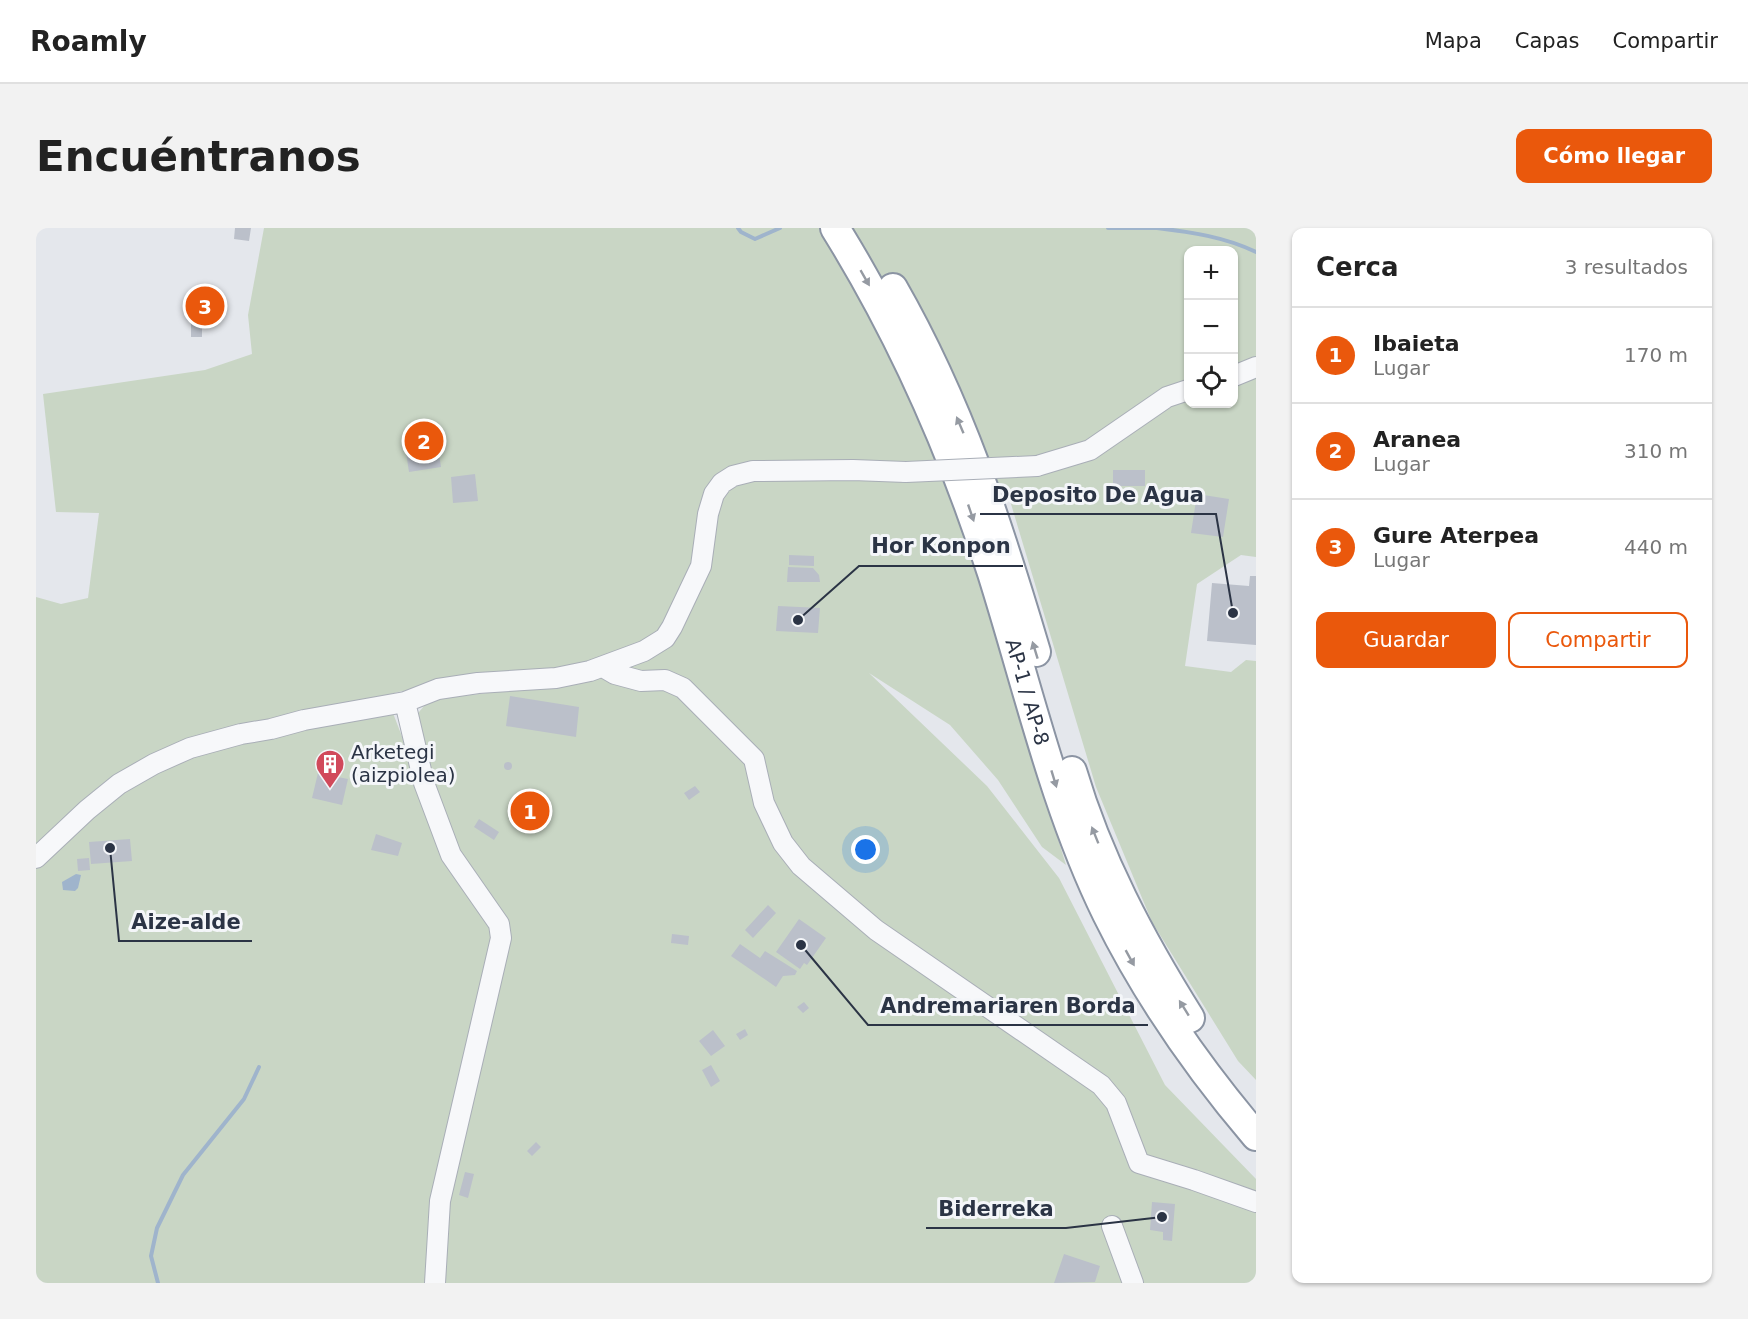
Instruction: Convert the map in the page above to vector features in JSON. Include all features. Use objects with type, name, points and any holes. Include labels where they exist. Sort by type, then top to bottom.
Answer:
[{"type":"highway","name":"AP-1 / AP-8","points":[[835,228],[875,295],[902,347],[923,391],[960,482],[992,574],[1071,830],[1107,913],[1174,1030],[1207,1076],[1256,1136]]},
{"type":"highway","name":"AP-1 / AP-8","points":[[858,228],[920,338],[980,474],[1012,568],[1075,782],[1107,865],[1167,982],[1210,1047],[1256,1106]]},
{"type":"street","points":[[1238,374],[1256,367]]},
{"type":"street","points":[[36,858],[87,810],[119,784],[154,764],[190,748],[304,720],[405,702],[438,689],[478,683],[556,678],[603,667],[644,651],[665,638],[701,566],[708,514],[714,494],[722,483],[733,476],[753,471],[906,472],[1037,466],[1090,450],[1167,397],[1184,391]]},
{"type":"street","points":[[603,667],[615,674],[640,681],[665,680],[683,688],[754,759],[764,803],[783,843],[801,866],[876,930],[1101,1085],[1116,1103],[1139,1163],[1256,1202]]},
{"type":"street","points":[[405,702],[424,783],[451,855],[499,924],[501,938],[440,1201],[435,1283]]},
{"type":"street","points":[[1112,1226],[1133,1283]]},
{"type":"green space","points":[[264,228],[1256,228],[1256,557],[1241,555],[1197,584],[1185,666],[1231,672],[1246,660],[1256,661],[1256,1080],[1238,1061],[1152,922],[1096,787],[1005,484],[1002,484],[968,543],[1066,865],[1042,847],[998,780],[950,725],[869,673],[987,786],[1059,878],[1165,1085],[1256,1179],[1256,1283],[36,1283],[36,597],[61,604],[88,598],[99,513],[56,512],[43,394],[205,370],[252,354],[248,315]],"holes":[[[506,673],[521,689],[429,700],[414,718],[445,822],[497,920],[435,822],[391,708],[278,727],[398,692]]]},
{"type":"water","points":[[76,874],[81,875],[78,888],[75,891],[63,890],[62,882]]},
{"type":"building","points":[[235,228],[251,228],[249,241],[234,239]]},
{"type":"building","points":[[194,292],[218,293],[216,319],[193,318]]},
{"type":"building","points":[[191,323],[202,323],[202,337],[191,337]]},
{"type":"building","points":[[435,426],[441,467],[409,472],[406,452],[413,451],[410,430]]},
{"type":"building","points":[[1113,470],[1145,470],[1145,486],[1113,486]]},
{"type":"building","points":[[475,474],[478,501],[453,503],[451,477]]},
{"type":"building","points":[[1197,494],[1229,499],[1223,537],[1191,533]]},
{"type":"building","points":[[789,555],[814,556],[814,566],[789,565]]},
{"type":"building","points":[[788,567],[813,568],[819,575],[820,582],[787,582]]},
{"type":"building","points":[[1250,576],[1256,576],[1256,645],[1207,641],[1212,583],[1249,586]]},
{"type":"building","points":[[778,606],[820,608],[818,633],[776,631]]},
{"type":"building","points":[[510,696],[579,707],[576,737],[506,726]]},
{"type":"building","points":[[508,762],[512,766],[508,770],[504,766]]},
{"type":"building","name":"Arketegi (aizpiolea)","points":[[318,773],[348,779],[342,805],[312,798]]},
{"type":"building","points":[[695,786],[700,792],[689,800],[684,793]]},
{"type":"building","points":[[522,790],[547,796],[538,832],[514,826]]},
{"type":"building","points":[[479,819],[499,832],[494,840],[474,827]]},
{"type":"building","points":[[376,834],[402,843],[398,856],[371,850]]},
{"type":"building","points":[[130,839],[132,861],[91,864],[89,842]]},
{"type":"building","points":[[89,858],[90,870],[78,871],[77,859]]},
{"type":"building","points":[[768,905],[776,913],[753,938],[745,930]]},
{"type":"building","points":[[799,919],[826,938],[807,965],[804,963],[800,969],[776,952]]},
{"type":"building","points":[[672,934],[689,936],[688,945],[671,943]]},
{"type":"building","points":[[740,944],[760,958],[765,951],[797,971],[795,975],[783,976],[776,987],[731,956]]},
{"type":"building","points":[[804,1002],[809,1008],[803,1013],[797,1007]]},
{"type":"building","points":[[745,1029],[748,1035],[740,1040],[736,1034]]},
{"type":"building","points":[[713,1030],[725,1046],[711,1056],[699,1041]]},
{"type":"building","points":[[711,1065],[720,1081],[711,1087],[702,1070]]},
{"type":"building","points":[[536,1142],[541,1147],[532,1156],[527,1151]]},
{"type":"building","points":[[465,1172],[474,1174],[468,1198],[459,1195]]},
{"type":"building","points":[[1152,1202],[1175,1204],[1172,1241],[1163,1240],[1163,1232],[1150,1230]]},
{"type":"building","points":[[1064,1254],[1100,1266],[1095,1282],[1054,1283]]},
{"type":"waterway","points":[[738,228],[755,239],[780,228]]},
{"type":"waterway","points":[[1108,228],[1154,228]]},
{"type":"waterway","points":[[1157,228],[1220,239],[1256,252]]},
{"type":"waterway","points":[[158,1283],[151,1256],[157,1228],[183,1175],[244,1099],[259,1067]]},
{"type":"place","name":"Gure Aterpea","points":[[205,306]]},
{"type":"place","name":"Aranea","points":[[424,441]]},
{"type":"place","name":"Deposito De Agua","points":[[1233,613]]},
{"type":"place","name":"Hor Konpon","points":[[798,620]]},
{"type":"place","name":"Arketegi (aizpiolea)","points":[[330,790]]},
{"type":"place","name":"Ibaieta","points":[[530,811]]},
{"type":"place","name":"Aize-alde","points":[[110,848]]},
{"type":"place","name":"Andremariaren Borda","points":[[801,945]]},
{"type":"place","name":"Biderreka","points":[[1162,1217]]}]
